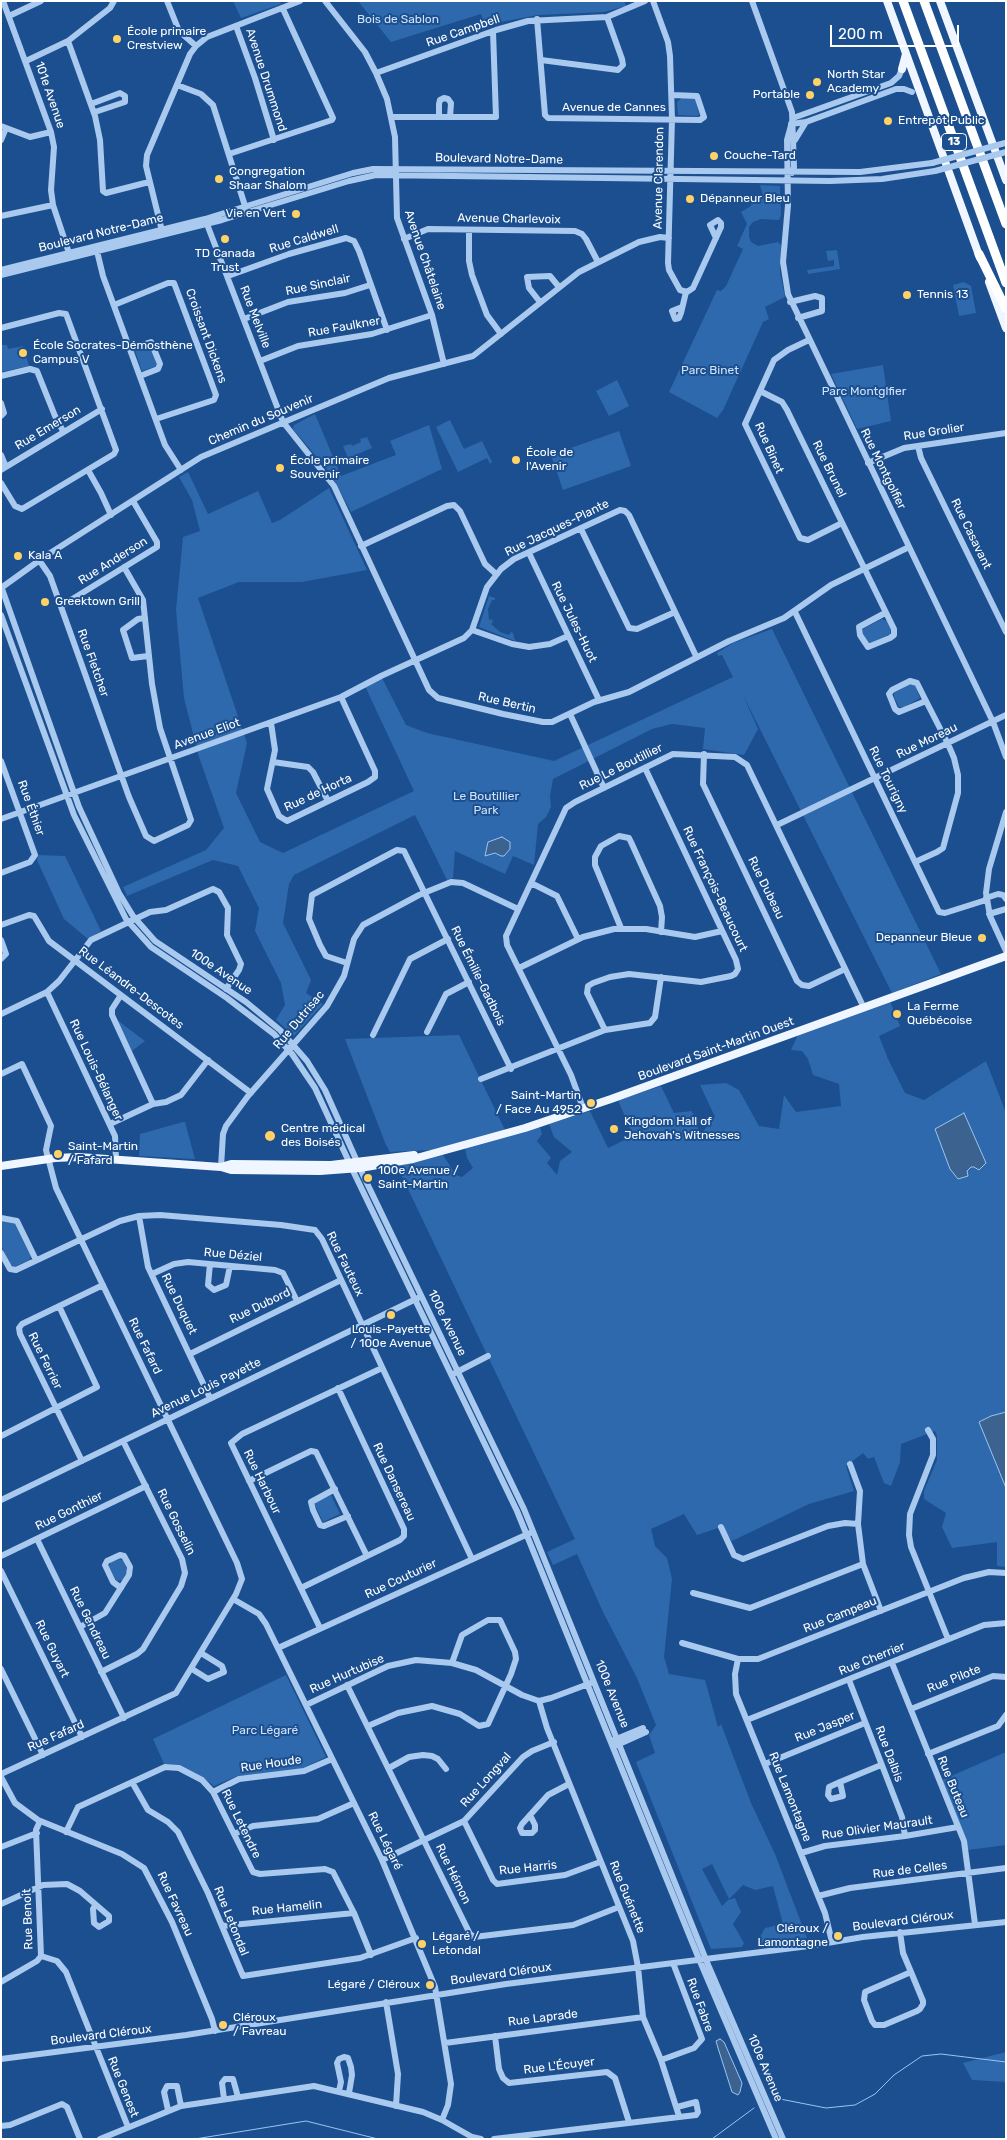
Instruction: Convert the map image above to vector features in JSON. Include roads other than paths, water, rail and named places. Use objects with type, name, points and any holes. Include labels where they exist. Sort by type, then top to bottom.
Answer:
[{"type":"highway","name":"13","points":[[903,1],[1006,283]]},
{"type":"highway","name":"13","points":[[924,1],[1006,224]]},
{"type":"highway","points":[[979,254],[1006,309]]},
{"type":"main road","points":[[887,1],[1006,328]]},
{"type":"main road","points":[[940,1],[1006,180]]},
{"type":"main road","points":[[902,69],[906,54]]},
{"type":"main road","points":[[912,92],[922,99]]},
{"type":"main road","name":"Boulevard Saint-Martin Ouest","points":[[1,1166],[78,1157],[222,1167],[231,1170],[320,1171],[413,1159],[517,1130],[583,1108],[1006,956]]},
{"type":"street","name":"101e Avenue","points":[[3,1],[51,132],[54,147],[51,190],[52,205],[70,255]]},
{"type":"street","points":[[9,16],[41,1]]},
{"type":"street","points":[[26,61],[68,42],[110,8],[114,1]]},
{"type":"street","points":[[167,1],[179,31],[196,46]]},
{"type":"street","points":[[162,232],[146,166],[147,155],[190,54],[207,37],[300,1]]},
{"type":"street","name":"Avenue Châtelaine","points":[[325,1],[365,52],[376,73],[392,117],[396,171],[396,214],[432,315],[444,364]]},
{"type":"street","name":"Rue Campbell","points":[[376,73],[493,31],[537,19],[594,19],[607,17],[645,1]]},
{"type":"street","name":"Avenue Clarendon","points":[[653,1],[668,42],[672,95],[668,268],[678,288],[686,292]]},
{"type":"street","points":[[752,1],[790,106],[792,122]]},
{"type":"street","points":[[229,154],[325,124],[332,118],[283,9]]},
{"type":"street","points":[[541,60],[618,70],[623,65],[622,59],[607,17]]},
{"type":"street","name":"Avenue de Cannes","points":[[537,19],[544,115],[548,118],[700,120],[704,116],[696,96],[672,95]]},
{"type":"street","name":"Avenue Drummond","points":[[236,26],[255,78],[274,140]]},
{"type":"street","points":[[392,117],[496,117],[493,31]]},
{"type":"street","points":[[68,42],[94,112],[100,140],[103,191],[106,193],[150,182]]},
{"type":"street","points":[[792,122],[807,114],[891,83],[897,78],[902,69]]},
{"type":"street","points":[[177,85],[201,94],[213,105],[246,210]]},
{"type":"street","points":[[792,122],[806,122],[892,90],[901,88],[912,92]]},
{"type":"street","points":[[91,104],[120,93],[125,96],[125,102],[94,112]]},
{"type":"street","points":[[439,117],[440,100],[444,98],[448,99],[451,103],[450,117]]},
{"type":"street","points":[[790,106],[807,114]]},
{"type":"street","name":"Rue Montgolfier","points":[[792,122],[794,141],[783,266],[790,302],[993,722],[1006,757]]},
{"type":"street","name":"Rue Montgolfier","points":[[790,172],[787,140],[792,122]]},
{"type":"street","points":[[794,141],[806,122]]},
{"type":"street","points":[[1,140],[4,127],[30,137],[51,132]]},
{"type":"street","name":"Boulevard Notre-Dame","points":[[671,176],[871,171],[932,163],[1006,143]]},
{"type":"street","name":"Boulevard Notre-Dame","points":[[1,270],[206,222],[353,173],[373,169],[671,176],[789,181],[859,180],[935,171],[1006,152]]},
{"type":"street","points":[[1,216],[52,205]]},
{"type":"street","name":"Rue Melville","points":[[206,222],[283,422]]},
{"type":"street","name":"Avenue Charlevoix","points":[[404,239],[428,229],[575,231],[582,234],[586,239],[598,262]]},
{"type":"street","points":[[469,230],[469,261],[472,276],[488,315],[501,334]]},
{"type":"street","name":"Chemin du Souvenir","points":[[1,587],[39,560],[204,456],[387,379],[474,356],[559,287],[598,262],[639,242],[660,237],[669,238]]},
{"type":"street","name":"Rue Caldwell","points":[[228,276],[289,254],[346,238],[354,241],[387,330]]},
{"type":"street","points":[[682,307],[686,292],[693,288],[716,238]]},
{"type":"street","points":[[96,249],[103,276],[166,447],[181,470]]},
{"type":"street","name":"Boulevard Notre-Dame","points":[[1,275],[70,255]]},
{"type":"street","points":[[540,302],[530,288],[527,277],[550,276],[559,287]]},
{"type":"street","name":"Croissant Dickens","points":[[114,306],[173,283],[206,367],[216,394],[214,400],[156,419]]},
{"type":"street","name":"Rue Sinclair","points":[[244,319],[288,302],[345,293],[370,285]]},
{"type":"street","points":[[790,302],[815,296],[822,298],[822,311],[798,318]]},
{"type":"street","points":[[1,328],[59,313],[66,314],[116,450],[114,454],[22,509],[15,506],[1,483]]},
{"type":"street","name":"Rue Faulkner","points":[[260,361],[298,346],[387,330],[432,315]]},
{"type":"street","name":"Rue Binet","points":[[809,340],[788,350],[774,360],[745,425],[799,536],[803,540],[808,540],[842,523]]},
{"type":"street","points":[[130,349],[149,342],[152,345],[160,367],[140,376]]},
{"type":"street","points":[[1,376],[30,369],[38,371],[55,416],[63,431]]},
{"type":"street","name":"Rue Brunel","points":[[760,392],[782,402],[787,410],[894,629],[894,635],[868,647],[860,635],[859,628],[886,613]]},
{"type":"street","points":[[1,403],[4,413],[1,416]]},
{"type":"street","name":"Rue Emerson","points":[[1,455],[4,468],[102,409]]},
{"type":"street","name":"Rue Bertin","points":[[283,422],[289,432],[332,483],[429,690],[435,696],[442,699],[545,723],[554,721],[599,700],[629,692],[696,656],[739,636],[776,622],[794,612],[830,585],[909,547]]},
{"type":"street","name":"Rue Grolier","points":[[868,463],[900,449],[1006,433]]},
{"type":"street","name":"Rue Casavant","points":[[918,446],[921,458],[1006,632]]},
{"type":"street","points":[[88,470],[101,493],[110,515]]},
{"type":"street","name":"Rue Anderson","points":[[61,606],[158,545],[133,501]]},
{"type":"street","points":[[361,546],[447,506],[454,505],[460,511],[485,564],[496,574]]},
{"type":"street","name":"Rue Jacques-Plante","points":[[472,630],[485,592],[496,574],[514,560],[617,511],[625,511],[629,515],[696,656]]},
{"type":"street","points":[[581,529],[629,628],[637,629],[675,612]]},
{"type":"street","name":"Rue Jules-Huot","points":[[529,553],[599,700]]},
{"type":"street","name":"Rue Fletcher","points":[[39,560],[50,576],[122,776],[146,836],[151,841],[156,841],[188,826],[191,820],[170,759]]},
{"type":"street","points":[[124,567],[143,600],[148,656],[156,709],[170,759]]},
{"type":"street","name":"100e Avenue","points":[[1,587],[93,855],[129,923],[151,947],[238,1006],[292,1047]]},
{"type":"street","name":"Rue Tourigny","points":[[794,612],[940,913],[986,899]]},
{"type":"street","name":"100e Avenue","points":[[1,615],[71,794],[113,880],[136,920],[160,944],[261,1014],[292,1047],[322,1085],[355,1165],[418,1298],[516,1490],[530,1533],[776,2139]]},
{"type":"street","points":[[145,618],[138,619],[122,630],[132,658],[148,656]]},
{"type":"street","points":[[416,661],[464,638],[472,630],[512,644],[529,647],[550,644],[568,636]]},
{"type":"street","name":"Avenue Eliot","points":[[1,819],[340,697],[416,661]]},
{"type":"street","points":[[915,862],[942,849],[958,792],[958,776],[948,744],[926,700],[915,681],[892,690],[889,694],[895,709],[900,712],[926,700]]},
{"type":"street","name":"Rue de Horta","points":[[271,723],[275,743],[267,789],[281,818],[290,820],[371,781],[376,775],[340,697]]},
{"type":"street","points":[[570,714],[604,788]]},
{"type":"street","name":"Rue Moreau","points":[[777,826],[1006,716]]},
{"type":"street","name":"Rue Le Boutillier","points":[[583,1108],[575,1085],[507,945],[506,938],[566,808],[673,754],[704,754],[735,758],[746,763],[864,1008]]},
{"type":"street","name":"Rue Dubeau","points":[[704,754],[703,784],[797,981],[807,987],[845,969]]},
{"type":"street","name":"Rue Éthier","points":[[1,761],[34,852],[34,857],[30,862],[1,873]]},
{"type":"street","points":[[273,762],[308,767],[313,772],[328,801]]},
{"type":"street","name":"Rue François-Beaucourt","points":[[605,1030],[587,993],[590,984],[620,975],[640,974],[701,982],[725,978],[735,974],[738,968],[645,768]]},
{"type":"street","points":[[1006,812],[988,874],[986,899],[989,914],[1006,952]]},
{"type":"street","points":[[621,928],[595,865],[596,857],[602,846],[619,836],[629,838],[660,906],[662,917],[661,932]]},
{"type":"street","name":"Rue Émilie-Gadbois","points":[[347,963],[326,956],[309,919],[311,897],[314,893],[401,850],[407,854],[511,1069]]},
{"type":"street","name":"Rue Dutrisac","points":[[222,1167],[225,1127],[251,1093],[330,1002],[340,985],[354,939],[363,925],[451,882],[459,882],[518,909]]},
{"type":"street","points":[[531,883],[557,896],[578,939]]},
{"type":"street","points":[[1,1014],[47,992],[59,981],[91,940],[154,911],[168,909],[211,889],[218,891],[228,909],[227,936],[240,964],[239,970],[226,988]]},
{"type":"street","points":[[986,899],[998,894],[1003,895],[1006,899]]},
{"type":"street","points":[[989,914],[1006,908]]},
{"type":"street","name":"Rue Léandre-Descotes","points":[[1,925],[34,916],[49,941],[251,1093]]},
{"type":"street","points":[[519,968],[578,939],[621,928],[699,937],[722,931]]},
{"type":"street","points":[[372,1035],[410,959],[448,939]]},
{"type":"street","points":[[1,940],[6,955],[1,959]]},
{"type":"street","points":[[480,1079],[511,1069],[605,1030],[651,1022],[655,1017],[661,977]]},
{"type":"street","points":[[427,1032],[446,994],[469,982]]},
{"type":"street","name":"Rue Louis-Bélanger","points":[[47,992],[110,1124],[116,1142],[116,1160]]},
{"type":"street","points":[[121,994],[112,1009],[112,1015],[153,1104]]},
{"type":"street","points":[[110,1124],[153,1104],[166,1102],[181,1095],[208,1060]]},
{"type":"street","name":"Rue Fafard","points":[[1,1074],[22,1064],[52,1128],[46,1145],[56,1188],[239,1568],[241,1582],[233,1599],[176,1693],[1,1775]]},
{"type":"street","name":"Rue Fauteux","points":[[1,1253],[8,1267],[13,1270],[120,1220],[139,1216],[160,1215],[312,1229],[320,1234],[472,1559]]},
{"type":"street","name":"Rue Duquet","points":[[139,1216],[148,1267],[210,1398]]},
{"type":"street","points":[[1,1218],[17,1221],[36,1260]]},
{"type":"street","name":"Rue Déziel","points":[[152,1274],[182,1262],[280,1271],[285,1276],[297,1301]]},
{"type":"street","points":[[210,1264],[208,1285],[214,1290],[226,1285],[230,1266]]},
{"type":"street","name":"Rue Dubord","points":[[190,1354],[341,1280]]},
{"type":"street","name":"Rue Ferrier","points":[[82,1461],[19,1328],[22,1324],[102,1285]]},
{"type":"street","name":"Avenue Louis Payette","points":[[1,1500],[418,1298]]},
{"type":"street","points":[[1,1436],[93,1391],[98,1385],[59,1306]]},
{"type":"street","points":[[455,1373],[488,1356]]},
{"type":"street","name":"Rue Harbour","points":[[320,1628],[231,1445],[232,1440],[382,1368]]},
{"type":"street","name":"Rue Dansereau","points":[[301,1588],[400,1540],[404,1537],[405,1532],[338,1388]]},
{"type":"street","points":[[928,1430],[933,1439],[932,1462],[914,1503],[909,1524],[911,1547],[948,1639]]},
{"type":"street","name":"Rue Gosselin","points":[[102,1672],[143,1649],[185,1578],[183,1562],[124,1441]]},
{"type":"street","points":[[249,1481],[314,1451],[318,1453],[367,1556]]},
{"type":"street","points":[[850,1464],[860,1491],[858,1524],[863,1564],[881,1611]]},
{"type":"street","name":"Rue Gonthier","points":[[1,1556],[146,1486]]},
{"type":"street","points":[[335,1489],[311,1502],[312,1510],[320,1525],[324,1526],[348,1516]]},
{"type":"street","points":[[721,1527],[734,1555],[743,1559],[828,1526],[845,1523],[858,1524]]},
{"type":"street","name":"Rue Couturier","points":[[278,1648],[530,1533]]},
{"type":"street","name":"Rue Gendreau","points":[[36,1539],[124,1718]]},
{"type":"street","points":[[80,1627],[104,1614],[121,1588],[130,1570],[122,1555],[108,1560],[105,1565],[113,1582],[121,1588]]},
{"type":"street","points":[[693,1594],[750,1608],[863,1564]]},
{"type":"street","name":"Rue Guyart","points":[[1,1570],[82,1737]]},
{"type":"street","name":"Rue Campeau","points":[[682,1643],[738,1658],[758,1659],[976,1574],[1006,1573]]},
{"type":"street","name":"Rue Légaré","points":[[233,1599],[262,1617],[382,1860],[416,1938],[437,1994],[451,2084],[448,2105],[442,2120]]},
{"type":"street","points":[[368,1726],[398,1713],[432,1706],[460,1714],[475,1724],[484,1726],[491,1720],[516,1659],[515,1652],[500,1620],[488,1620],[462,1634],[452,1663]]},
{"type":"street","name":"Rue Cherrier","points":[[747,1720],[984,1625],[1006,1623]]},
{"type":"street","points":[[192,1669],[208,1679],[224,1672],[222,1666],[201,1653]]},
{"type":"street","name":"Rue Lamontagne","points":[[738,1658],[735,1674],[736,1694],[818,1896],[829,1925],[832,1942]]},
{"type":"street","name":"Rue Hurtubise","points":[[306,1705],[388,1666],[416,1660],[452,1663],[476,1670],[505,1687],[539,1701]]},
{"type":"street","name":"Rue Buteau","points":[[892,1663],[965,1848],[975,1924]]},
{"type":"street","points":[[1,1669],[43,1754]]},
{"type":"street","name":"Rue Pilote","points":[[911,1709],[993,1676],[1006,1677]]},
{"type":"street","name":"Rue Dalbis","points":[[849,1680],[902,1817],[905,1836]]},
{"type":"street","points":[[539,1701],[591,1683]]},
{"type":"street","name":"Rue Hémon","points":[[348,1685],[468,1932],[474,1936],[573,1925],[619,1907]]},
{"type":"street","name":"Rue Guénette","points":[[539,1701],[547,1728],[633,1941],[638,1967],[643,2017],[661,2060],[679,2116]]},
{"type":"street","points":[[928,1754],[998,1726],[1006,1715]]},
{"type":"street","name":"Rue Jasper","points":[[765,1764],[865,1723]]},
{"type":"street","points":[[616,1742],[644,1730]]},
{"type":"street","name":"Rue Longval","points":[[382,1860],[464,1821],[523,1756],[554,1742]]},
{"type":"street","points":[[389,1768],[409,1757],[423,1755],[432,1756],[446,1769]]},
{"type":"street","name":"Rue Houde","points":[[213,1792],[239,1779],[304,1771],[332,1759]]},
{"type":"street","name":"Rue Letendre","points":[[66,1832],[78,1807],[172,1766],[197,1777],[213,1792],[251,1869],[256,1873],[325,1869],[333,1872],[354,1913],[371,1955]]},
{"type":"street","points":[[840,1782],[881,1766]]},
{"type":"street","name":"Rue Favreau","points":[[1,1775],[14,1803],[40,1821],[122,1854],[144,1868],[172,1922],[215,2030]]},
{"type":"street","name":"Rue Letondal","points":[[132,1782],[148,1810],[168,1822],[178,1832],[243,1976],[371,1955],[416,1938]]},
{"type":"street","points":[[530,1814],[552,1792],[569,1784]]},
{"type":"street","points":[[234,1834],[254,1826],[318,1820],[354,1803]]},
{"type":"street","name":"Rue Benoit","points":[[1,1982],[38,1960],[41,1956],[37,1833],[40,1821]]},
{"type":"street","name":"Rue Harris","points":[[464,1821],[493,1880],[497,1884],[565,1875],[600,1862]]},
{"type":"street","name":"Rue Olivier Maurault","points":[[801,1854],[825,1846],[958,1827]]},
{"type":"street","points":[[1,1847],[37,1833]]},
{"type":"street","name":"Rue de Celles","points":[[818,1896],[842,1890],[1006,1868]]},
{"type":"street","points":[[1,1904],[43,1885],[68,1884],[80,1891],[95,1905]]},
{"type":"street","name":"Rue Hamelin","points":[[222,1926],[354,1913]]},
{"type":"street","name":"Boulevard Cléroux","points":[[1,2059],[215,2030],[437,1994],[900,1932],[1006,1922]]},
{"type":"street","points":[[900,1932],[902,1948],[912,1972],[923,2001],[920,2010],[884,2025],[876,2025],[872,2022],[864,2000],[865,1992],[912,1972]]},
{"type":"street","name":"Rue Genest","points":[[41,1956],[54,1959],[65,1970],[128,2127]]},
{"type":"street","name":"100e Avenue","points":[[703,1959],[783,2139]]},
{"type":"street","name":"Rue Fabre","points":[[661,2060],[694,2048],[702,2039],[673,1963]]},
{"type":"street","points":[[386,2002],[398,2074],[396,2106]]},
{"type":"street","name":"Rue Laprade","points":[[445,2043],[643,2017]]},
{"type":"street","name":"Rue L'Écuyer","points":[[495,2036],[498,2069],[503,2078],[509,2083],[607,2072],[614,2078],[629,2122]]},
{"type":"street","points":[[339,2091],[341,2082],[338,2060],[344,2057],[348,2058],[351,2066],[352,2076],[349,2094]]},
{"type":"street","points":[[224,2099],[222,2083],[225,2079],[233,2079],[238,2097]]},
{"type":"street","points":[[168,2110],[164,2092],[167,2086],[177,2086],[181,2106]]},
{"type":"street","points":[[100,2139],[181,2106],[314,2086],[396,2106],[442,2120],[472,2137],[481,2139]]},
{"type":"street","points":[[494,2139],[696,2115],[698,2112],[695,2102],[677,2107]]},
{"type":"street","points":[[1,2126],[10,2125],[62,2104],[67,2107],[80,2139]]},
{"type":"waterway","points":[[775,2098],[826,2108],[855,2105],[875,2094],[894,2075],[922,2056],[941,2054],[1006,2062]]},
{"type":"waterway","points":[[712,2139],[754,2108]]},
{"type":"waterway","points":[[195,2139],[306,2121],[378,2139]]},
{"type":"place","name":"École primaire Crestview","points":[[117,39]]},
{"type":"place","name":"North Star Academy","points":[[817,82]]},
{"type":"place","name":"Portable","points":[[810,95]]},
{"type":"place","name":"Entrepôt Public","points":[[888,121]]},
{"type":"place","name":"Couche-Tard","points":[[714,156]]},
{"type":"place","name":"Congregation Shaar Shalom","points":[[219,179]]},
{"type":"place","name":"Dépanneur Bleu","points":[[690,199]]},
{"type":"place","name":"Vie en Vert","points":[[296,214]]},
{"type":"place","name":"TD Canada Trust","points":[[225,239]]},
{"type":"place","name":"Tennis 13","points":[[907,295]]},
{"type":"place","name":"École Socrates-Démosthène Campus V","points":[[23,353]]},
{"type":"place","name":"École de l'Avenir","points":[[516,460]]},
{"type":"place","name":"École primaire Souvenir","points":[[280,468]]},
{"type":"place","name":"Kala A","points":[[18,556]]},
{"type":"place","name":"Greektown Grill","points":[[45,602]]},
{"type":"place","name":"Depanneur Bleue","points":[[982,938]]},
{"type":"place","name":"La Ferme Québécoise","points":[[897,1014]]},
{"type":"place","name":"Saint-Martin / Face Au 4952","points":[[591,1103]]},
{"type":"place","name":"Kingdom Hall of Jehovah's Witnesses","points":[[614,1129]]},
{"type":"place","name":"Centre médical des Boisés","points":[[270,1136]]},
{"type":"place","name":"Saint-Martin / Fafard","points":[[58,1154]]},
{"type":"place","name":"100e Avenue / Saint-Martin","points":[[368,1178]]},
{"type":"place","name":"Louis-Payette / 100e Avenue","points":[[391,1315]]},
{"type":"place","name":"Cléroux / Lamontagne","points":[[838,1936]]},
{"type":"place","name":"Légaré / Letondal","points":[[422,1944]]},
{"type":"place","name":"Légaré / Cléroux","points":[[430,1985]]},
{"type":"place","name":"Cléroux / Favreau","points":[[223,2025]]},
{"type":"park label","name":"Bois de Sablon","points":[[398,20]]},
{"type":"park label","name":"Parc Binet","points":[[710,371]]},
{"type":"park label","name":"Parc Montglfier","points":[[864,392]]},
{"type":"park label","name":"Le Boutillier Park","points":[[486,804]]},
{"type":"park label","name":"Parc Légaré","points":[[265,1731]]}]
